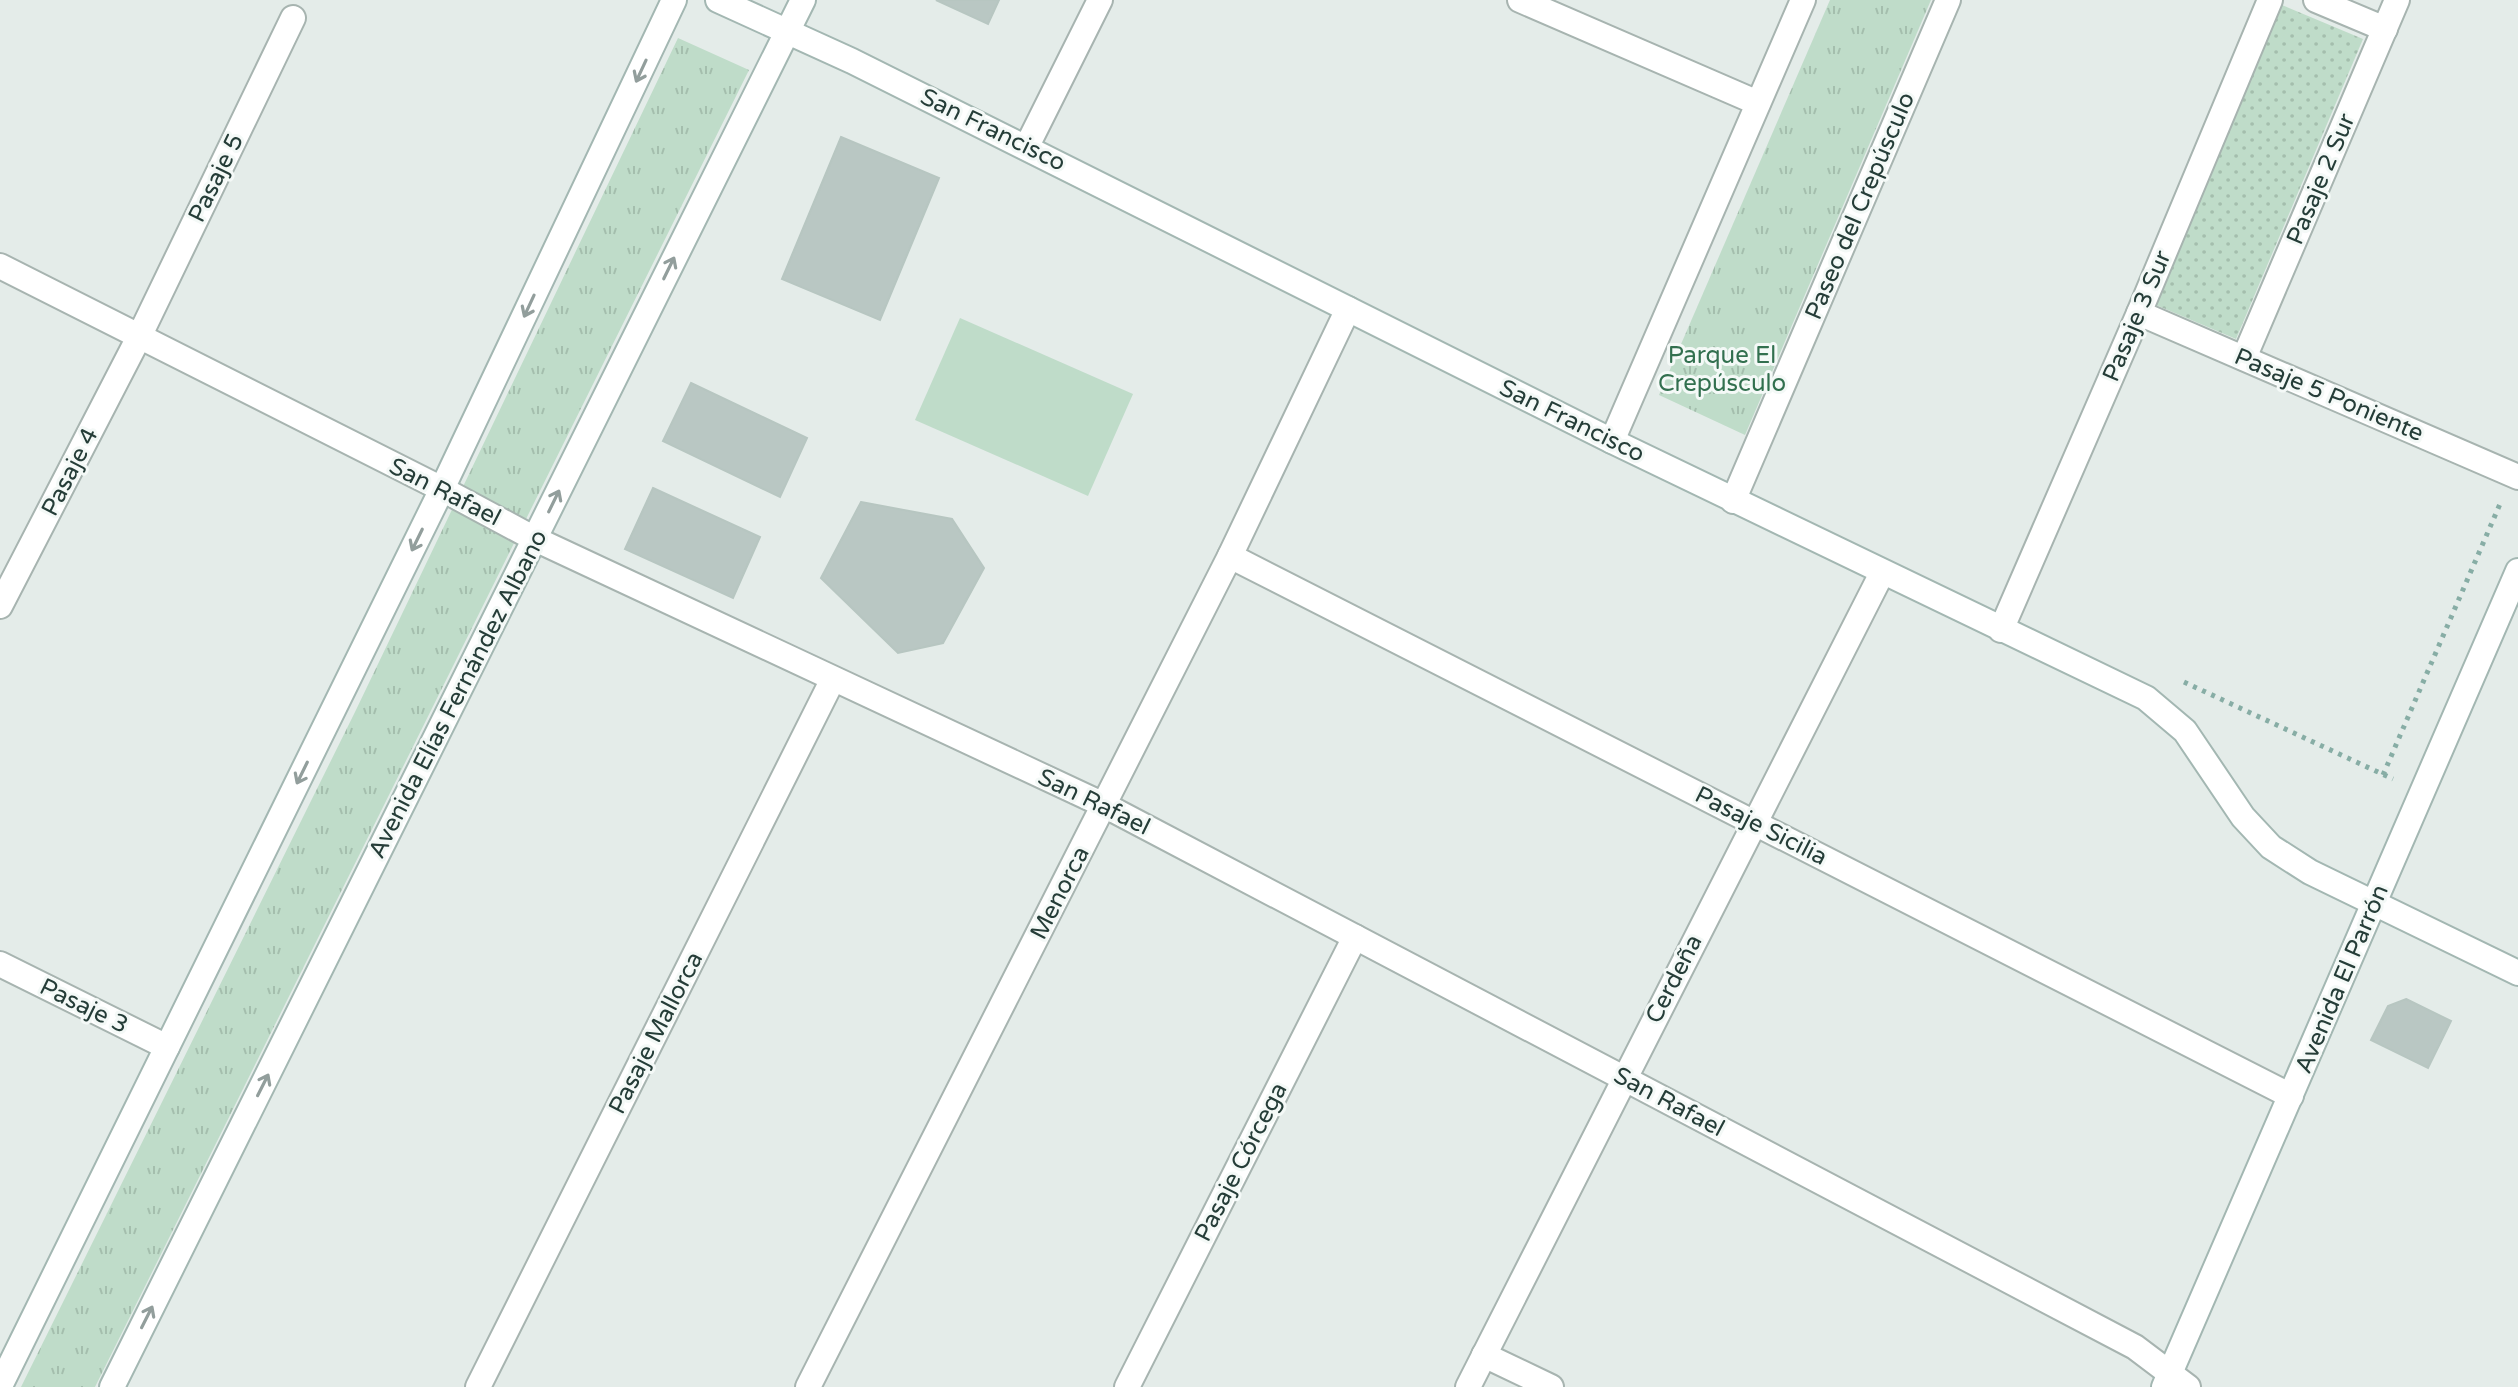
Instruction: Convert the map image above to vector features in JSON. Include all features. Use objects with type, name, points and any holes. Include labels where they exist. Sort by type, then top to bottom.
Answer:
[{"type":"street","points":[[0,1386],[442,489],[674,0]]},
{"type":"street","name":"San Francisco","points":[[718,0],[1027,146],[1733,501],[2123,687],[2167,713],[2185,731],[2243,817],[2271,847],[2310,872],[2518,973]]},
{"type":"street","name":"Avenida Elías Fernández Albano","points":[[112,1387],[803,0]]},
{"type":"street","points":[[1027,146],[1100,0]]},
{"type":"street","points":[[1520,0],[1758,103]]},
{"type":"street","points":[[1612,441],[1803,0]]},
{"type":"street","name":"Paseo del Crepúsculo","points":[[1733,501],[1948,0]]},
{"type":"street","name":"Pasaje 3 Sur","points":[[2001,630],[2139,313],[2270,0]]},
{"type":"street","points":[[2316,0],[2385,29]]},
{"type":"street","name":"Pasaje 2 Sur","points":[[2244,358],[2397,0]]},
{"type":"street","name":"Pasaje 5","points":[[139,337],[293,18]]},
{"type":"street","name":"San Rafael","points":[[0,266],[535,539],[1104,805],[2135,1347],[2174,1382]]},
{"type":"street","name":"Menorca","points":[[808,1387],[1230,556],[1348,309]]},
{"type":"street","name":"Pasaje 5 Poniente","points":[[2139,313],[2515,476]]},
{"type":"street","name":"Pasaje 4","points":[[0,606],[139,337]]},
{"type":"street","name":"Pasaje Sicilia","points":[[1230,556],[2291,1096]]},
{"type":"street","name":"Avenida El Parrón","points":[[2174,1382],[2291,1096],[2518,571]]},
{"type":"street","name":"Cerdeña","points":[[1468,1387],[1882,573]]},
{"type":"street","name":"Pasaje Mallorca","points":[[478,1387],[833,679]]},
{"type":"street","name":"Pasaje Córcega","points":[[1127,1387],[1355,937]]},
{"type":"street","name":"Pasaje 3","points":[[0,964],[167,1047]]},
{"type":"street","points":[[1484,1355],[1551,1387]]},
{"type":"path","points":[[2383,775],[2515,476]]},
{"type":"green space","name":"Parque El Crepúsculo","points":[[1830,0],[1931,0],[1745,435],[1659,395]]},
{"type":"green space","points":[[2282,5],[2363,39],[2236,339],[2156,305]]},
{"type":"green space","points":[[678,38],[749,70],[95,1387],[21,1387],[355,712]]},
{"type":"green space","points":[[960,318],[1133,394],[1088,496],[915,420]]},
{"type":"building","points":[[936,0],[999,0],[988,24]]},
{"type":"building","points":[[841,137],[939,178],[880,320],[782,279]]},
{"type":"building","points":[[691,383],[807,438],[780,497],[663,441]]},
{"type":"building","points":[[653,488],[760,537],[733,598],[625,549]]},
{"type":"building","points":[[861,502],[952,519],[984,568],[943,643],[898,653],[821,578]]},
{"type":"building","points":[[2406,999],[2451,1021],[2428,1068],[2371,1040],[2388,1006]]}]
